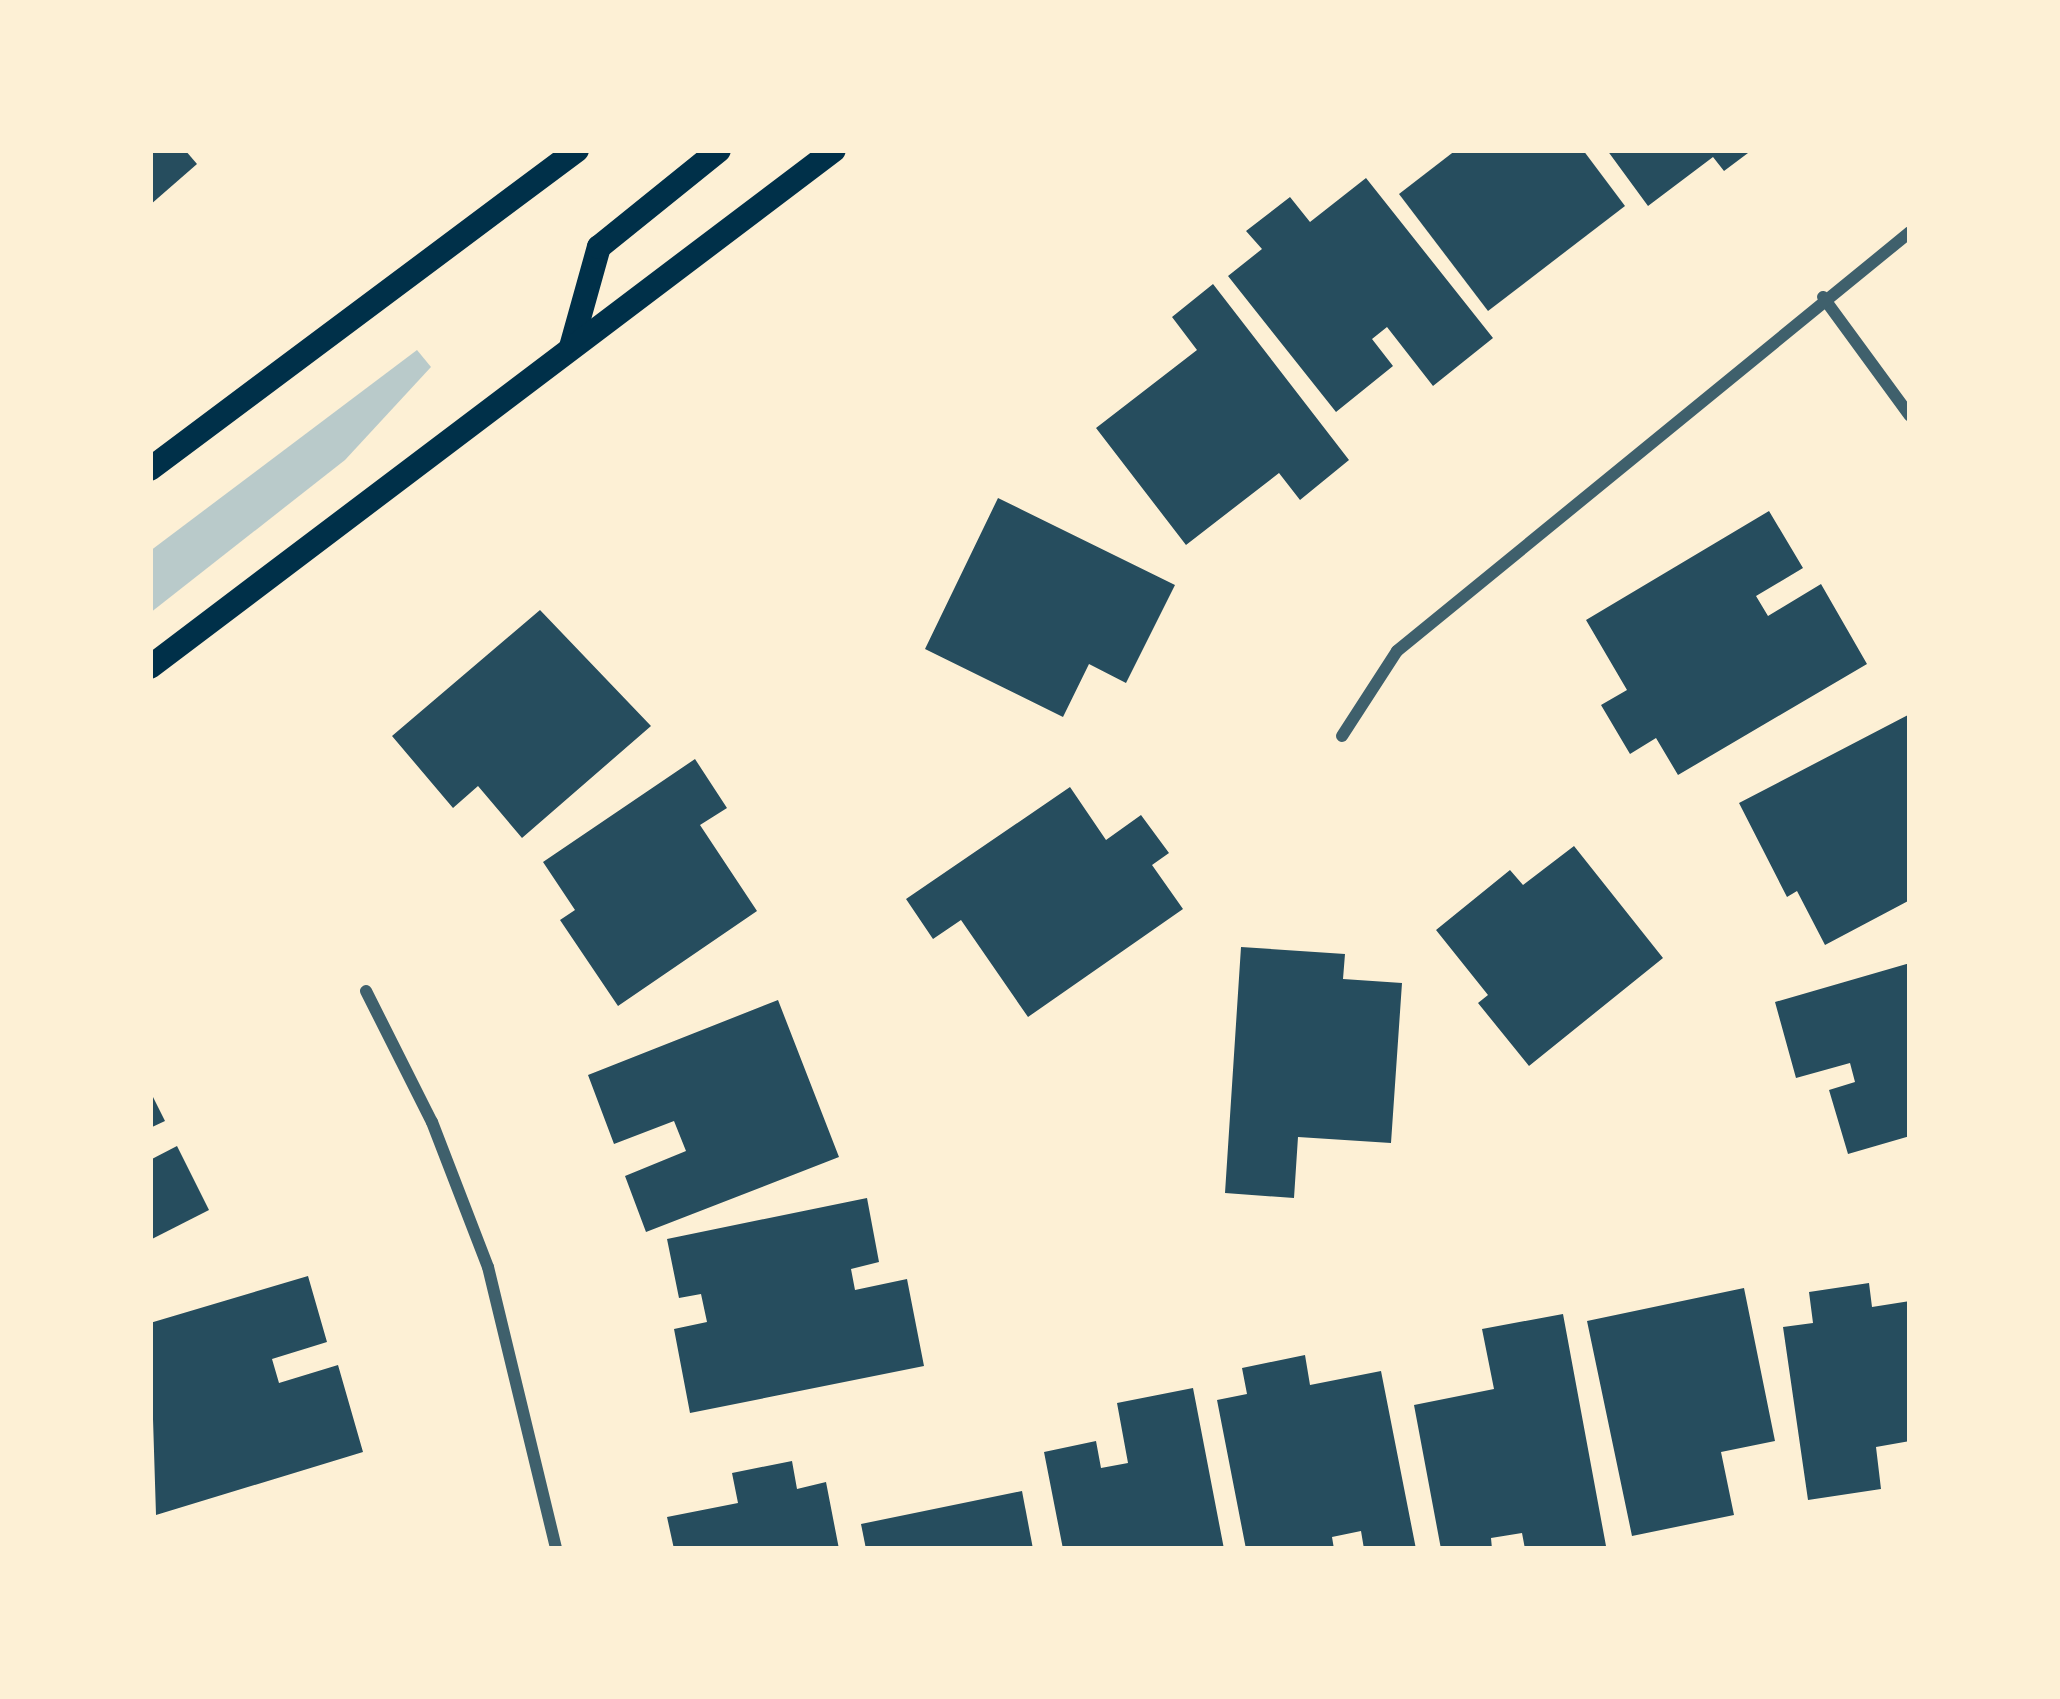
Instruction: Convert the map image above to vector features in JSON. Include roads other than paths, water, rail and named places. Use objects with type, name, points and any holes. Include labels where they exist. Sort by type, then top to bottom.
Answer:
[{"type":"main road","points":[[150,469],[577,150]]},
{"type":"main road","points":[[571,347],[599,248],[719,150]]},
{"type":"main road","points":[[150,667],[834,150]]},
{"type":"street","points":[[1342,736],[1397,651],[1823,297],[1910,232]]},
{"type":"street","points":[[1823,297],[1910,416]]},
{"type":"street","points":[[366,992],[431,1122],[488,1267],[556,1549]]}]
